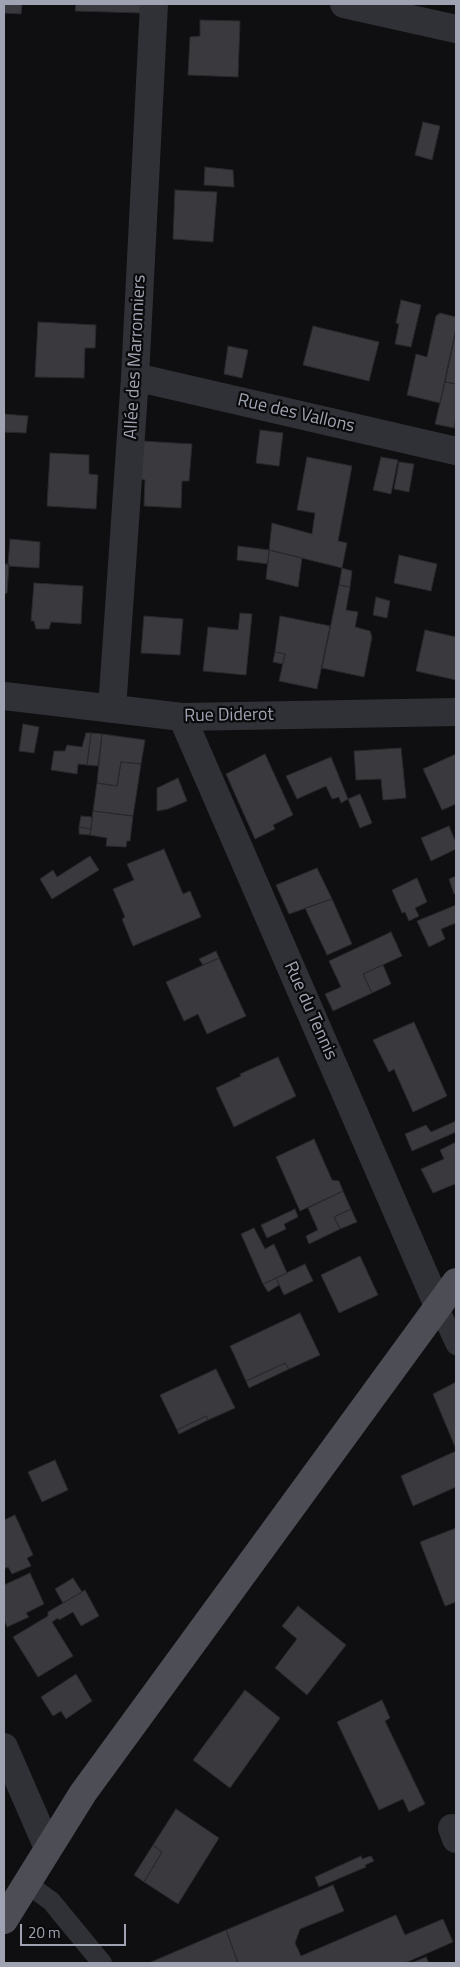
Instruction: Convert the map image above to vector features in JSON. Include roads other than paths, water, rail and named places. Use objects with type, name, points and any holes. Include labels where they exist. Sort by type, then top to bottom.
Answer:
[{"type":"main road","points":[[4,1920],[83,1792],[456,1282]]},
{"type":"street","name":"Allée des Marronniers","points":[[112,709],[135,377],[154,4]]},
{"type":"street","points":[[344,4],[456,30]]},
{"type":"street","name":"Rue des Vallons","points":[[135,377],[456,451]]},
{"type":"street","name":"Rue Diderot","points":[[4,696],[182,717],[456,712]]},
{"type":"street","name":"Rue du Tennis","points":[[182,717],[438,1306]]},
{"type":"street","points":[[4,1747],[48,1848]]},
{"type":"lane","points":[[438,1306],[456,1345]]},
{"type":"lane","points":[[26,1883],[51,1901],[102,1963]]}]
